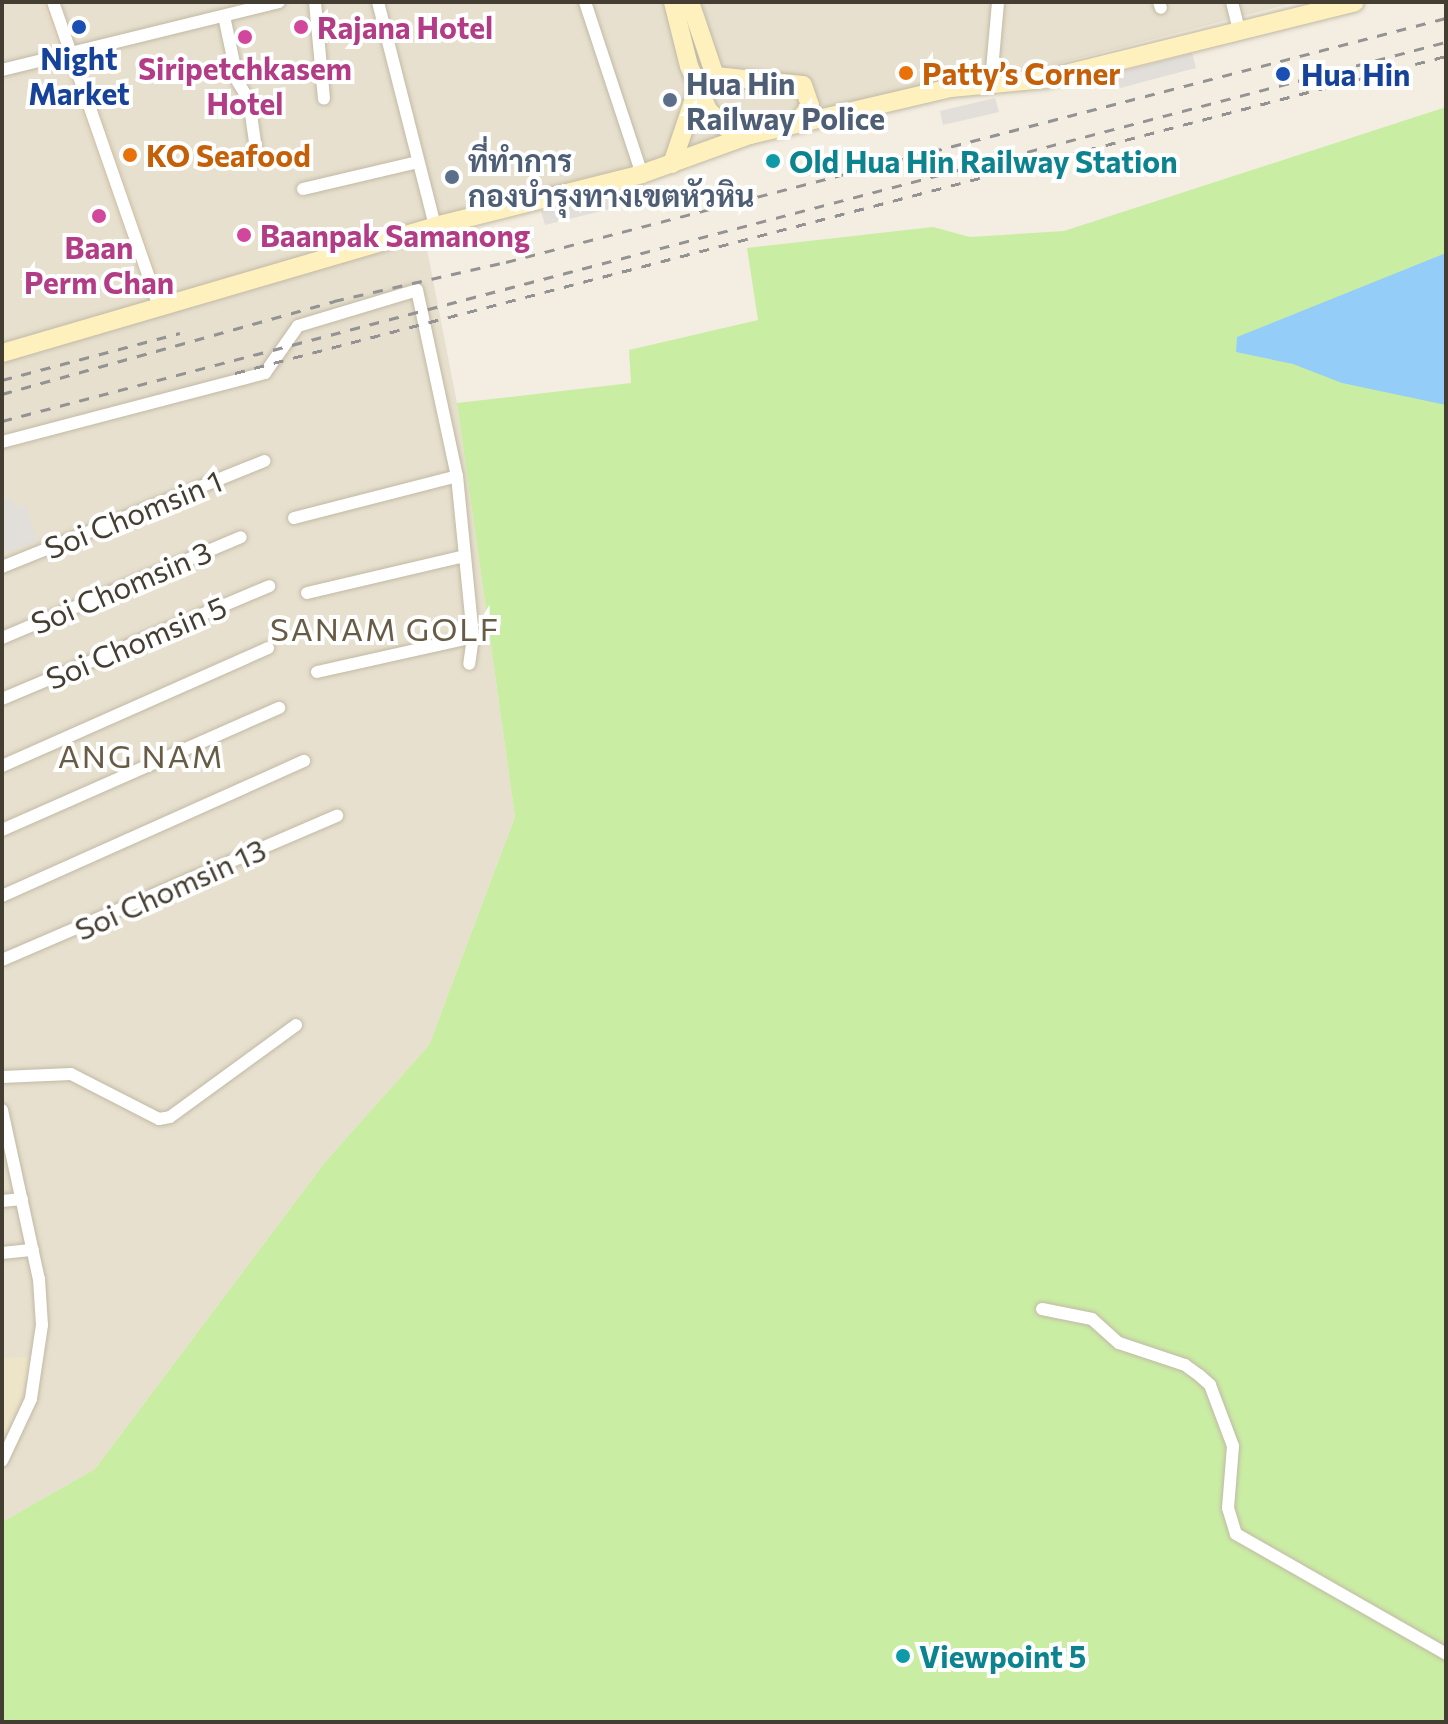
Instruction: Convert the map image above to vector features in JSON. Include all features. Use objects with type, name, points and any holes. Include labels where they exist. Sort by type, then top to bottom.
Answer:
[{"type":"street","points":[[53,2],[160,309]]},
{"type":"street","points":[[2,70],[70,50],[279,2]]},
{"type":"street","points":[[315,2],[324,99]]},
{"type":"street","points":[[378,2],[435,226]]},
{"type":"street","points":[[585,2],[642,174]]},
{"type":"street","points":[[991,81],[998,2]]},
{"type":"street","points":[[1232,2],[1239,30]]},
{"type":"street","points":[[2,353],[435,226],[642,174],[750,135],[991,81],[1045,79],[1355,2]]},
{"type":"street","points":[[682,5],[715,76]]},
{"type":"street","points":[[682,5],[698,87],[719,123],[750,135]]},
{"type":"street","points":[[224,16],[238,82],[249,100],[256,149]]},
{"type":"street","points":[[672,164],[698,87],[715,76],[796,82],[822,105],[845,113]]},
{"type":"street","points":[[798,123],[810,105],[809,92]]},
{"type":"street","points":[[303,189],[418,162]]},
{"type":"street","points":[[2,442],[265,373],[298,326],[417,290],[457,476],[473,637],[469,664]]},
{"type":"street","name":"Soi Chomsin 1","points":[[2,567],[264,461]]},
{"type":"street","points":[[294,518],[457,476]]},
{"type":"street","name":"Soi Chomsin 3","points":[[2,638],[241,537]]},
{"type":"street","points":[[307,593],[465,556]]},
{"type":"street","name":"Soi Chomsin 5","points":[[2,699],[269,586]]},
{"type":"street","points":[[317,672],[473,637]]},
{"type":"street","points":[[2,766],[268,648]]},
{"type":"street","points":[[2,830],[279,708]]},
{"type":"street","points":[[2,896],[304,761]]},
{"type":"street","name":"Soi Chomsin 13","points":[[2,960],[337,816]]},
{"type":"street","points":[[2,1077],[71,1074],[159,1119],[170,1117],[296,1025]]},
{"type":"street","points":[[2,1110],[8,1159],[22,1199],[41,1303],[39,1369],[18,1432],[2,1461]]},
{"type":"street","points":[[2,1201],[22,1199]]},
{"type":"street","points":[[2,1253],[33,1250]]},
{"type":"street","points":[[1042,1309],[1092,1319],[1119,1343],[1185,1365],[1199,1375],[1210,1385],[1233,1446],[1228,1508],[1236,1534],[1446,1654]]},
{"type":"shaded area","points":[[2,2],[1297,2],[1049,66],[987,70],[758,128],[645,167],[422,224],[457,403],[515,817],[429,1045],[326,1161],[95,1469],[2,1522]]},
{"type":"shaded area","points":[[43,2],[61,2],[163,291],[147,296]]},
{"type":"shaded area","points":[[1192,53],[1196,68],[1120,88],[1116,73]]},
{"type":"shaded area","points":[[995,98],[999,112],[943,125],[940,111]]},
{"type":"shaded area","points":[[627,191],[630,204],[545,225],[541,211]]},
{"type":"shaded area","points":[[12,498],[15,508],[26,505],[37,541],[2,554],[2,501]]},
{"type":"shaded area","points":[[33,1357],[17,1411],[2,1442],[2,1358]]},
{"type":"green space","points":[[1446,107],[1446,1722],[2,1722],[2,1522],[95,1469],[326,1161],[429,1045],[515,817],[457,403],[631,383],[629,350],[758,320],[747,248],[933,227],[970,237],[1064,231]]},
{"type":"water","points":[[1446,253],[1446,405],[1342,383],[1293,364],[1236,352],[1237,337]]},
{"type":"railway","points":[[2,394],[334,301],[506,262],[1446,18]]},
{"type":"railway","points":[[2,421],[1446,42]]},
{"type":"railway","points":[[235,373],[1446,56]]},
{"type":"railway","points":[[2,380],[180,333]]},
{"type":"place","name":"Night Market","points":[[79,27]]},
{"type":"place","name":"Rajana Hotel","points":[[301,27]]},
{"type":"place","name":"Siripetchkasem Hotel","points":[[245,37]]},
{"type":"place","name":"Patty’s Corner","points":[[906,73]]},
{"type":"place","name":"Hua Hin","points":[[1283,74]]},
{"type":"place","name":"Hua Hin Railway Police","points":[[670,100]]},
{"type":"place","name":"KO Seafood","points":[[130,155]]},
{"type":"place","name":"Old Hua Hin Railway Station","points":[[773,161]]},
{"type":"place","name":"ที่ทำการ กองบำรุงทางเขตหัวหิน","points":[[452,177]]},
{"type":"place","name":"Baan Perm Chan","points":[[99,216]]},
{"type":"place","name":"Baanpak Samanong","points":[[244,235]]},
{"type":"place","name":"Viewpoint 5","points":[[903,1656]]},
{"type":"district","name":"SANAM GOLF","points":[[385,628]]},
{"type":"district","name":"ANG NAM","points":[[141,755]]}]
